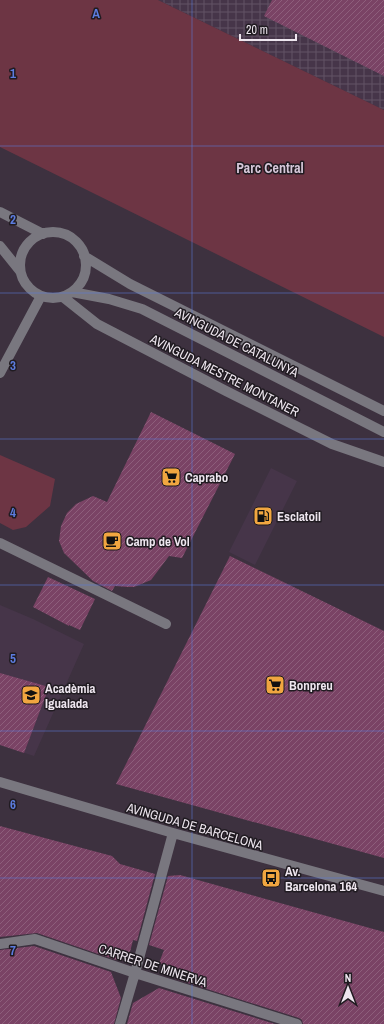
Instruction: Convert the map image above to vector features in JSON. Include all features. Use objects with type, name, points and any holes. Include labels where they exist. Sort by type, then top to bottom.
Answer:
[{"type":"street","points":[[0,212],[43,234]]},
{"type":"street","points":[[0,246],[20,272],[24,282],[31,290],[41,296],[52,298],[63,297],[72,292],[80,285],[86,266],[84,256],[75,241],[68,236],[51,232],[34,238],[24,249],[20,262],[20,272]]},
{"type":"street","name":"AVINGUDA DE CATALUNYA","points":[[84,256],[130,284],[384,411]]},
{"type":"street","name":"AVINGUDA DE CATALUNYA","points":[[72,292],[109,299],[142,309],[384,432]]},
{"type":"street","points":[[0,373],[41,296]]},
{"type":"street","name":"AVINGUDA MESTRE MONTANER","points":[[63,297],[97,324],[226,391],[332,444],[384,462]]},
{"type":"street","points":[[0,543],[166,624]]},
{"type":"street","name":"AVINGUDA DE BARCELONA","points":[[0,782],[172,833],[384,891]]},
{"type":"street","points":[[120,1024],[136,974],[172,833]]},
{"type":"street","name":"CARRER DE MINERVA","points":[[0,944],[35,939],[136,974],[297,1024]]},
{"type":"shaded area","name":"Parc Central","points":[[0,0],[158,0],[384,110],[384,337],[0,147]]},
{"type":"shaded area","points":[[158,0],[384,0],[384,110]]},
{"type":"shaded area","points":[[0,455],[55,479],[50,506],[26,527],[13,530],[0,523]]},
{"type":"shaded area","name":"Esclatoil","points":[[271,468],[297,481],[255,565],[229,552]]},
{"type":"shaded area","name":"Acadèmia Igualada","points":[[0,605],[84,644],[34,756],[0,745]]},
{"type":"building","points":[[272,0],[384,0],[384,76],[264,16]]},
{"type":"building","points":[[151,412],[235,454],[182,558],[169,556],[151,580],[134,587],[115,586],[112,591],[93,581],[64,553],[59,541],[61,526],[67,513],[76,504],[93,496],[107,502]]},
{"type":"building","name":"Bonpreu","points":[[230,556],[384,631],[384,858],[116,784]]},
{"type":"building","points":[[48,577],[95,599],[80,630],[69,626],[33,607]]},
{"type":"building","points":[[0,673],[49,687],[24,753],[0,745]]},
{"type":"building","points":[[0,826],[112,856],[120,864],[155,874],[137,941],[133,940],[130,952],[116,960],[37,933],[0,937]]},
{"type":"building","points":[[180,875],[384,932],[384,1024],[303,1024],[302,1020],[299,1018],[175,979],[187,972],[159,963],[164,950],[149,945],[168,876]]},
{"type":"building","points":[[34,946],[111,972],[121,998],[114,1024],[0,1024],[0,950]]},
{"type":"building","points":[[159,988],[275,1024],[127,1024],[133,1003]]},
{"type":"place","name":"Caprabo","points":[[171,477]]},
{"type":"place","name":"Esclatoil","points":[[263,516]]},
{"type":"place","name":"Camp de Vol","points":[[112,541]]},
{"type":"place","name":"Bonpreu","points":[[275,685]]},
{"type":"place","name":"Acadèmia Igualada","points":[[31,695]]},
{"type":"place","name":"Av. Barcelona 164","points":[[271,878]]},
{"type":"district","name":"Parc Central","points":[[270,168]]}]
